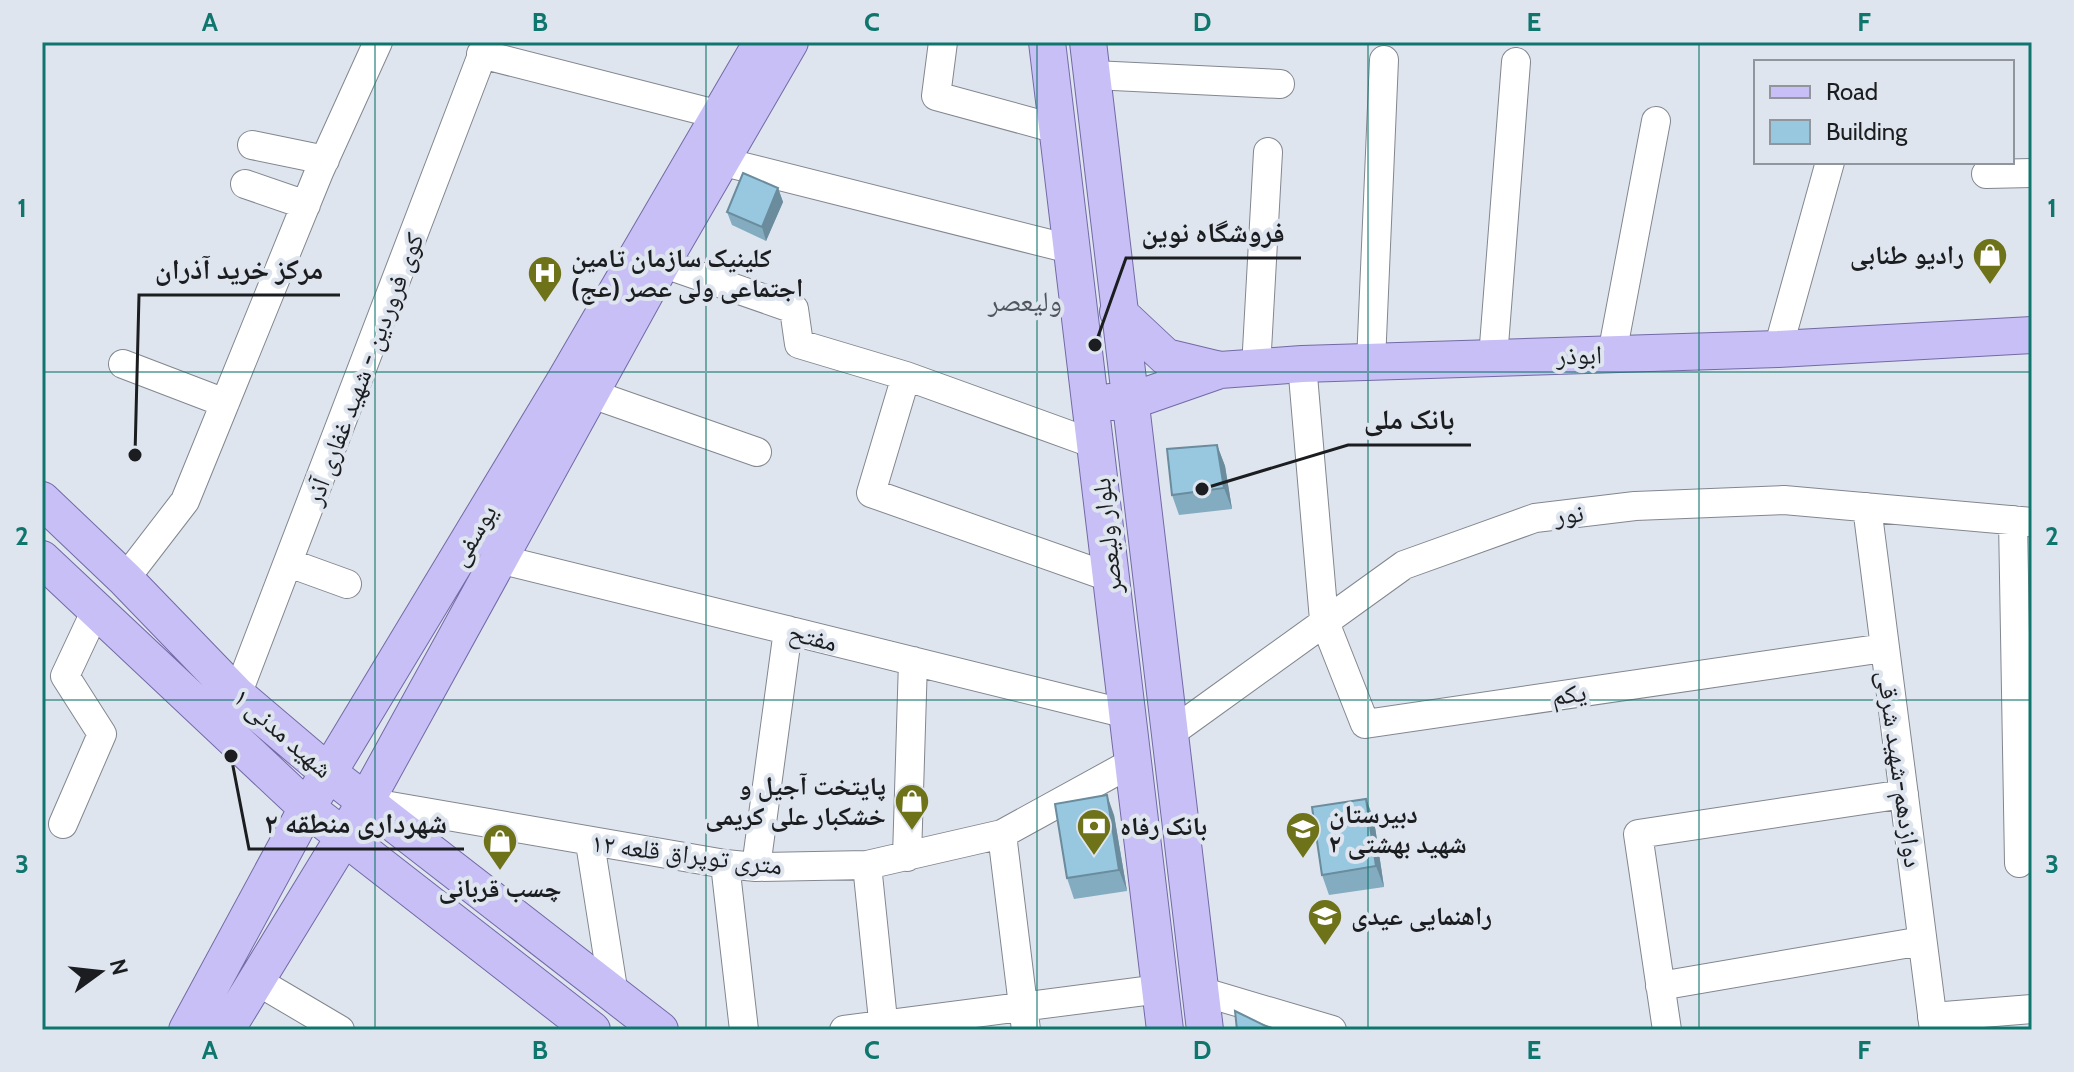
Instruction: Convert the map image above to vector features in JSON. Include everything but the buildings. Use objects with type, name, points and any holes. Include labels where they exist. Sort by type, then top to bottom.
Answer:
[{"type":"main road","name":"یوسفی","points":[[226,1030],[366,801],[499,559],[578,388],[720,115],[762,42]]},
{"type":"main road","name":"یوسفی","points":[[191,1028],[307,808],[662,263],[724,162],[790,42]]},
{"type":"main road","name":"بلوار ولیعصر","points":[[1047,42],[1093,403],[1165,1030]]},
{"type":"main road","name":"بلوار ولیعصر","points":[[1090,58],[1205,1030]]},
{"type":"main road","points":[[1118,312],[1166,357],[1220,370]]},
{"type":"main road","name":"ابوذر","points":[[1093,403],[1131,401],[1220,370],[1302,364],[1778,349],[2032,335]]},
{"type":"main road","name":"شهید مدنی ۱","points":[[42,500],[125,579],[237,695],[330,774],[660,1030]]},
{"type":"main road","points":[[42,557],[69,526]]},
{"type":"main road","name":"شهید مدنی ۱","points":[[42,557],[95,612],[307,808],[592,1030]]},
{"type":"main road","points":[[95,612],[125,579]]},
{"type":"main road","points":[[1133,762],[1168,735]]},
{"type":"street","points":[[125,579],[185,501],[306,205],[378,42]]},
{"type":"street","points":[[943,42],[936,96],[1057,129]]},
{"type":"street","points":[[484,48],[720,115]]},
{"type":"street","name":"کوی فروردین - شهید غفاری آذر","points":[[237,695],[484,48]]},
{"type":"street","points":[[1090,58],[1280,84]]},
{"type":"street","points":[[1371,362],[1384,60]]},
{"type":"street","points":[[1493,358],[1516,62]]},
{"type":"street","points":[[1612,354],[1656,121]]},
{"type":"street","points":[[252,145],[325,160]]},
{"type":"street","points":[[1256,368],[1268,152]]},
{"type":"street","points":[[724,162],[1074,250]]},
{"type":"street","points":[[1778,349],[1829,164]]},
{"type":"street","points":[[1986,174],[2032,173]]},
{"type":"street","points":[[245,184],[306,205]]},
{"type":"street","points":[[662,263],[794,309],[799,344],[906,376],[1097,445]]},
{"type":"street","points":[[123,364],[225,403]]},
{"type":"street","points":[[1302,364],[1324,620]]},
{"type":"street","points":[[906,376],[871,493],[1112,578]]},
{"type":"street","points":[[578,388],[757,452]]},
{"type":"street","name":"نور","points":[[1168,735],[1404,565],[1535,518],[1635,506],[1784,500],[2022,521]]},
{"type":"street","name":"دوازدهم-شهید شرقی","points":[[1867,507],[1933,1024]]},
{"type":"street","points":[[2019,863],[2022,521]]},
{"type":"street","name":"مفتح","points":[[499,559],[1127,714]]},
{"type":"street","points":[[289,563],[347,584]]},
{"type":"street","points":[[63,824],[102,734],[65,676],[95,612]]},
{"type":"street","name":"یکم","points":[[1324,620],[1365,724],[1884,648]]},
{"type":"street","points":[[756,867],[788,630]]},
{"type":"street","points":[[907,857],[913,661]]},
{"type":"street","name":"۱۲ متری توپراق قلعه","points":[[366,801],[590,843],[725,864],[756,867],[867,865],[1002,834],[1133,762]]},
{"type":"street","points":[[1667,1030],[1638,834],[1904,794]]},
{"type":"street","points":[[1002,834],[1025,1018]]},
{"type":"street","points":[[590,843],[614,995]]},
{"type":"street","points":[[725,864],[744,1030]]},
{"type":"street","points":[[867,865],[884,1027]]},
{"type":"street","points":[[1660,986],[1922,941]]},
{"type":"street","points":[[257,981],[340,1030]]},
{"type":"street","points":[[844,1030],[1025,1018],[1160,989]]},
{"type":"street","points":[[1200,991],[1332,1030]]},
{"type":"street","points":[[1933,1024],[2032,1009]]},
{"type":"place","name":"رادیو طنابی","points":[[1990,286]]},
{"type":"place","name":"کلینیک سازمان تامین اجتماعی ولی عصر (عج)","points":[[545,304]]},
{"type":"place","name":"فروشگاه نوین","points":[[1095,345]]},
{"type":"place","name":"مرکز خرید آذران","points":[[135,455]]},
{"type":"place","name":"بانک ملی","points":[[1202,489]]},
{"type":"place","name":"شهرداری منطقه ۲","points":[[231,756]]},
{"type":"place","name":"پایتخت آجیل و خشکبار علی کریمی","points":[[912,832]]},
{"type":"place","name":"بانک رفاه","points":[[1094,857]]},
{"type":"place","name":"دبیرستان شهید بهشتی ۲","points":[[1303,860]]},
{"type":"place","name":"چسب قربانی","points":[[500,872]]},
{"type":"place","name":"راهنمایی عیدی","points":[[1325,947]]},
{"type":"district","name":"ولیعصر","points":[[1025,301]]}]
